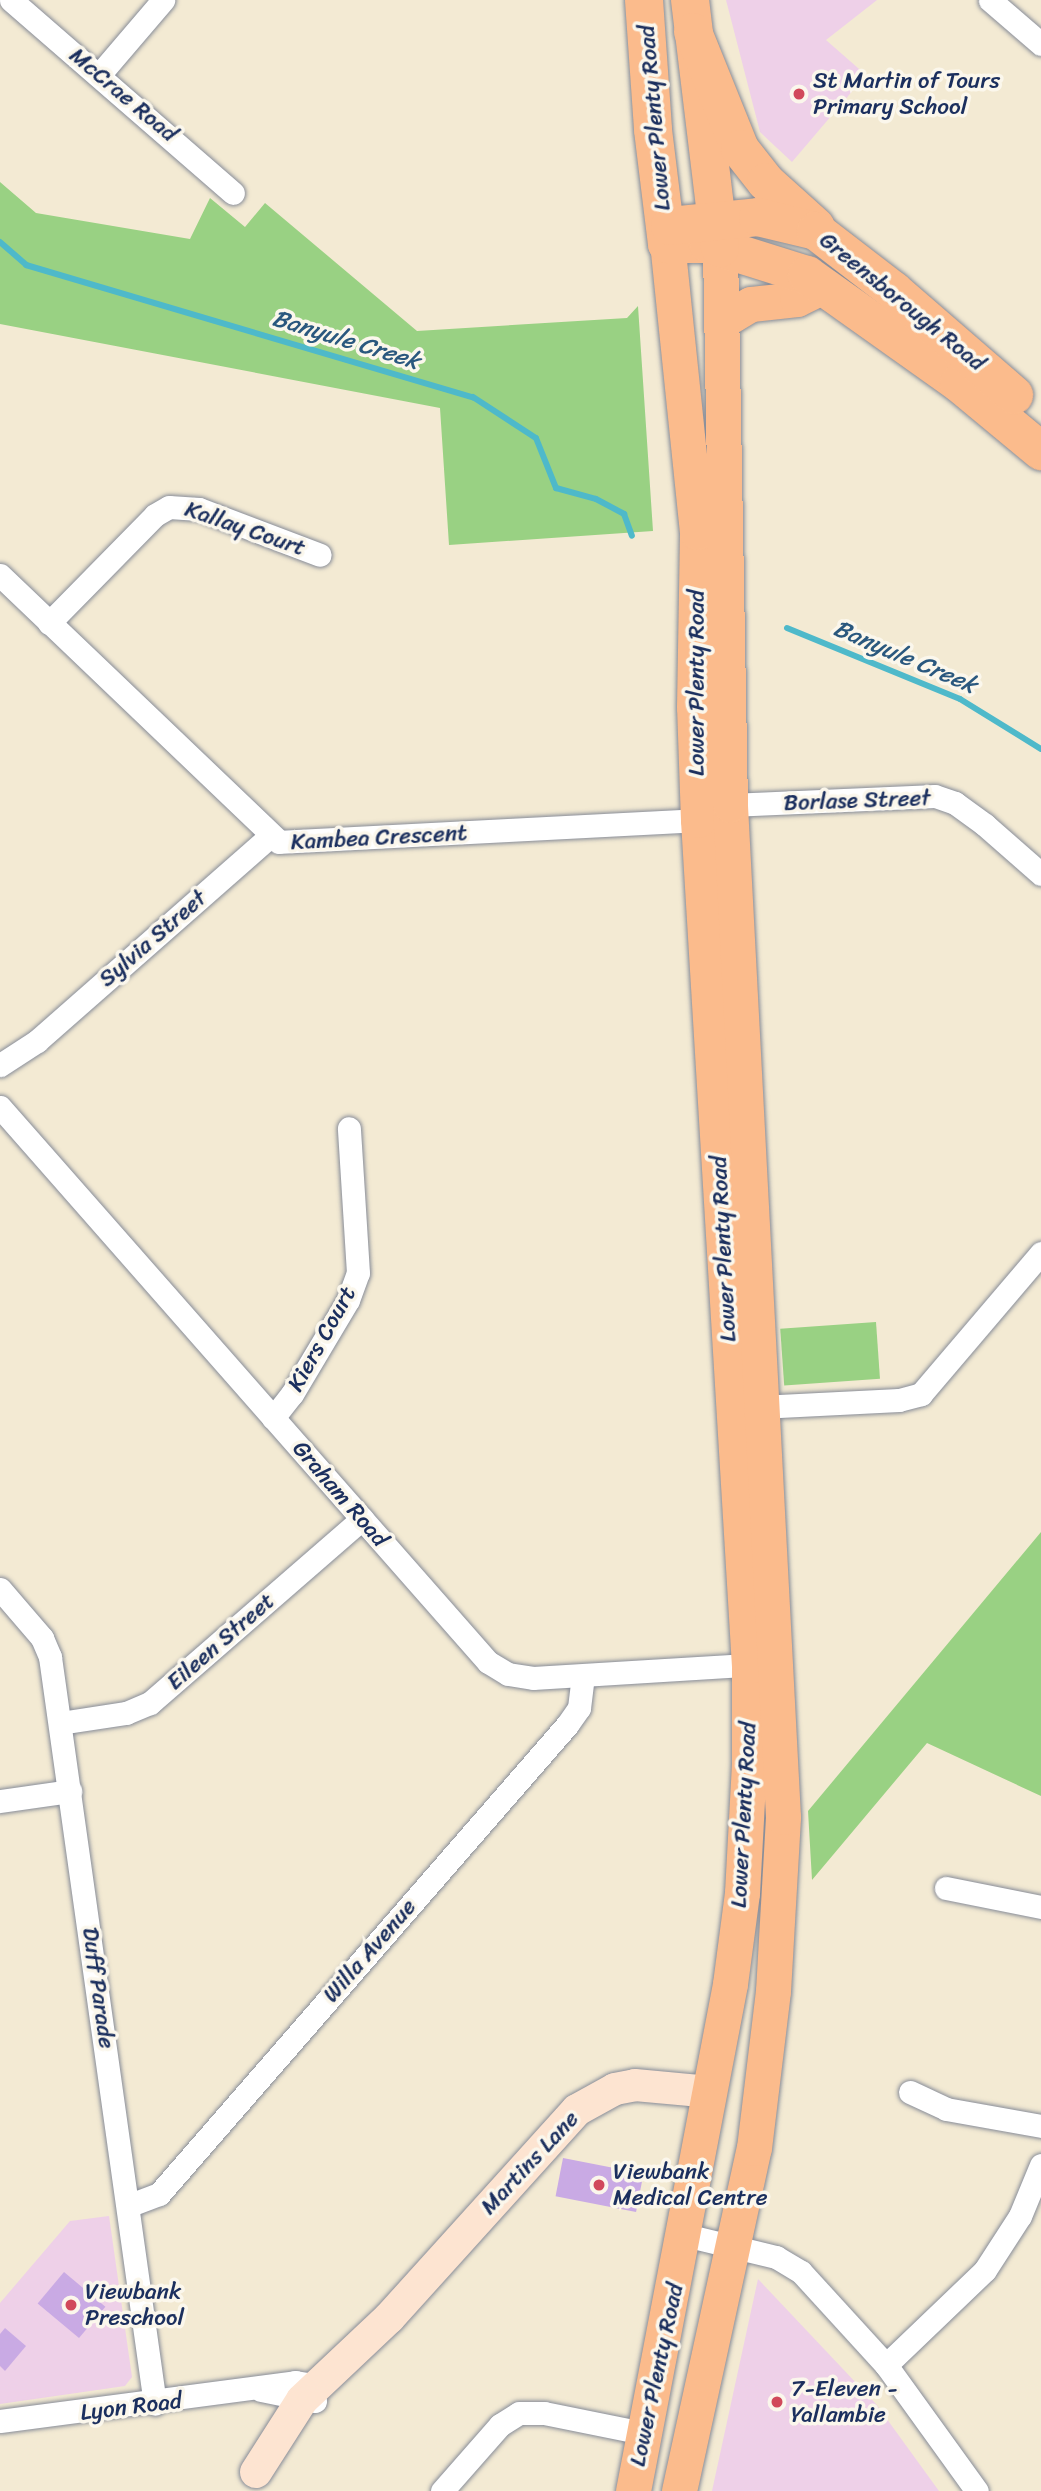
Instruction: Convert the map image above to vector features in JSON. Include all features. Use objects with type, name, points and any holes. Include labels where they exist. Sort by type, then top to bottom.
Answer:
[{"type":"highway","name":"Lower Plenty Road","points":[[645,0],[659,182],[666,235]]},
{"type":"highway","name":"Lower Plenty Road","points":[[691,16],[718,235]]},
{"type":"highway","points":[[691,16],[731,130],[747,160],[785,201],[844,250]]},
{"type":"highway","points":[[659,182],[677,189],[689,186],[705,144]]},
{"type":"highway","name":"Greensborough Road","points":[[666,235],[718,235],[758,217],[790,222],[816,231],[844,250],[1041,418]]},
{"type":"highway","name":"Greensborough Road","points":[[718,235],[824,286],[959,383],[1041,451]]},
{"type":"main road","name":"Lower Plenty Road","points":[[666,235],[697,532],[694,707],[698,820],[781,1884],[761,2104],[736,2247],[679,2491]]},
{"type":"main road","name":"Lower Plenty Road","points":[[633,2491],[685,2235],[742,1893],[762,1664],[759,1407],[730,805],[724,597],[724,320],[718,235]]},
{"type":"main road","points":[[724,320],[751,304],[797,299],[824,286]]},
{"type":"main road","points":[[710,2092],[761,2104]]},
{"type":"street","name":"McCrae Road","points":[[11,0],[233,193]]},
{"type":"street","points":[[99,75],[163,0]]},
{"type":"street","points":[[990,0],[1041,44]]},
{"type":"street","name":"Kallay Court","points":[[49,623],[155,515],[169,507],[199,509],[320,555]]},
{"type":"street","name":"Kambea Crescent","points":[[0,575],[269,837],[302,844],[698,820]]},
{"type":"street","name":"Borlase Street","points":[[730,805],[935,796],[955,803],[985,825],[1041,874]]},
{"type":"street","name":"Sylvia Street","points":[[0,1083],[37,1041],[269,837]]},
{"type":"street","name":"Sylvia Street","points":[[0,1065],[37,1041]]},
{"type":"street","name":"Graham Road","points":[[0,1107],[488,1662],[521,1677],[583,1676],[762,1664]]},
{"type":"street","name":"Kiers Court","points":[[273,1418],[292,1394],[348,1300],[358,1273],[349,1128]]},
{"type":"street","points":[[759,1407],[899,1400],[921,1394],[1041,1253]]},
{"type":"street","name":"Eileen Street","points":[[60,1723],[126,1713],[150,1703],[362,1519]]},
{"type":"street","name":"Duff Parade","points":[[0,1589],[47,1647],[130,2205],[155,2404]]},
{"type":"street","name":"Willa Avenue","points":[[130,2205],[159,2194],[558,1736],[579,1708],[583,1676]]},
{"type":"street","points":[[0,1801],[70,1791]]},
{"type":"street","points":[[946,1888],[1041,1907]]},
{"type":"street","name":"Martins Lane","points":[[247,2482],[310,2397],[389,2318],[576,2110],[615,2089],[635,2085],[710,2092]]},
{"type":"street","points":[[910,2092],[946,2109],[1041,2126]]},
{"type":"street","points":[[886,2365],[985,2270],[1020,2216],[1041,2165]]},
{"type":"street","points":[[685,2235],[789,2263],[886,2365],[977,2491]]},
{"type":"street","name":"Lyon Road","points":[[0,2421],[261,2390],[310,2397]]},
{"type":"street","points":[[442,2491],[500,2425],[519,2413],[544,2413],[643,2433]]},
{"type":"shaded area","name":"St Martin of Tours Primary School","points":[[726,0],[877,0],[826,40],[866,75],[792,162],[760,132]]},
{"type":"shaded area","points":[[109,2216],[132,2377],[125,2386],[0,2404],[0,2303],[70,2221]]},
{"type":"shaded area","points":[[758,2279],[876,2404],[939,2491],[712,2491]]},
{"type":"green space","points":[[0,182],[36,213],[190,239],[210,198],[245,227],[265,203],[417,331],[627,318],[638,306],[653,531],[449,545],[440,408],[0,324]]},
{"type":"green space","points":[[876,1322],[880,1379],[784,1386],[780,1329]]},
{"type":"green space","points":[[1041,1532],[1041,1796],[927,1743],[812,1880],[808,1811]]},
{"type":"building","name":"Viewbank Medical Centre","points":[[563,2158],[643,2174],[636,2212],[556,2196]]},
{"type":"building","name":"Viewbank Preschool","points":[[64,2272],[105,2307],[79,2338],[38,2303]]},
{"type":"building","points":[[5,2328],[26,2346],[5,2371],[0,2366],[0,2334]]},
{"type":"waterway","name":"Banyule Creek","points":[[0,242],[26,265],[473,397],[536,438],[556,488],[596,499],[624,514],[632,536]]},
{"type":"waterway","name":"Banyule Creek","points":[[787,628],[960,699],[1041,749]]},
{"type":"place","name":"St Martin of Tours Primary School","points":[[799,94]]},
{"type":"place","name":"Viewbank Medical Centre","points":[[599,2185]]},
{"type":"place","name":"Viewbank Preschool","points":[[71,2305]]},
{"type":"place","name":"7-Eleven - Yallambie","points":[[777,2402]]}]
